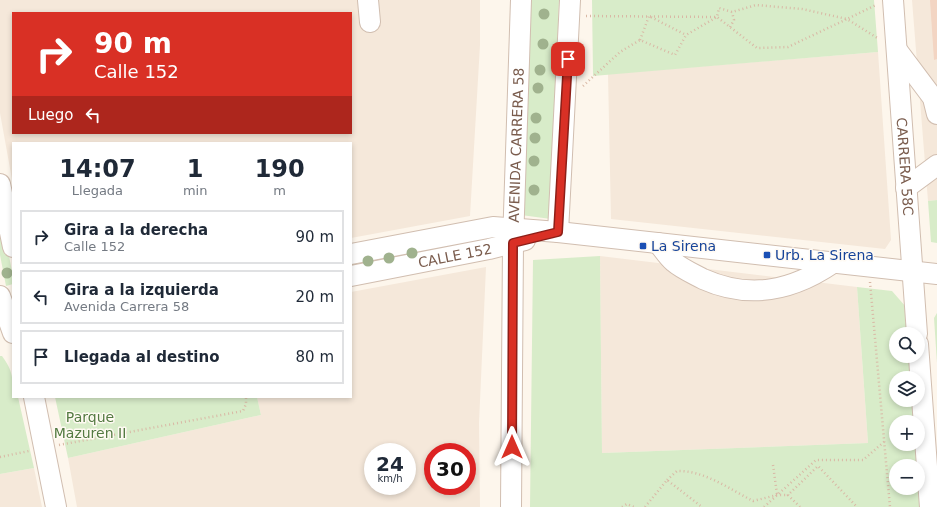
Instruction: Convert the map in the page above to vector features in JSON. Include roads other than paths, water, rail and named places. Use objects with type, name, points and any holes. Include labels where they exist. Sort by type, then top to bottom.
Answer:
[{"type":"street","points":[[368,0],[370,22]]},
{"type":"street","name":"AVENIDA CARRERA 58","points":[[511,507],[513,236],[521,0]]},
{"type":"street","name":"CARRERA 58C","points":[[887,2],[897,50],[917,327]]},
{"type":"street","points":[[558,232],[570,8]]},
{"type":"street","points":[[897,50],[933,98],[937,114]]},
{"type":"street","points":[[906,188],[937,165]]},
{"type":"street","points":[[0,184],[12,242]]},
{"type":"street","name":"CALLE 152","points":[[352,254],[493,227],[513,236]]},
{"type":"street","name":"CALLE 152","points":[[352,276],[513,236],[558,232],[937,274]]},
{"type":"street","points":[[658,243],[674,262],[693,274],[719,286],[749,291],[790,286],[816,275],[833,263]]},
{"type":"street","points":[[0,296],[8,322]]},
{"type":"street","points":[[0,340],[12,338]]},
{"type":"street","points":[[919,363],[930,507]]},
{"type":"street","points":[[34,398],[56,507]]},
{"type":"place","name":"La Sirena","points":[[643,246]]},
{"type":"place","name":"Urb. La Sirena","points":[[767,255]]},
{"type":"park label","name":"Parque Mazuren II","points":[[90,426]]}]
